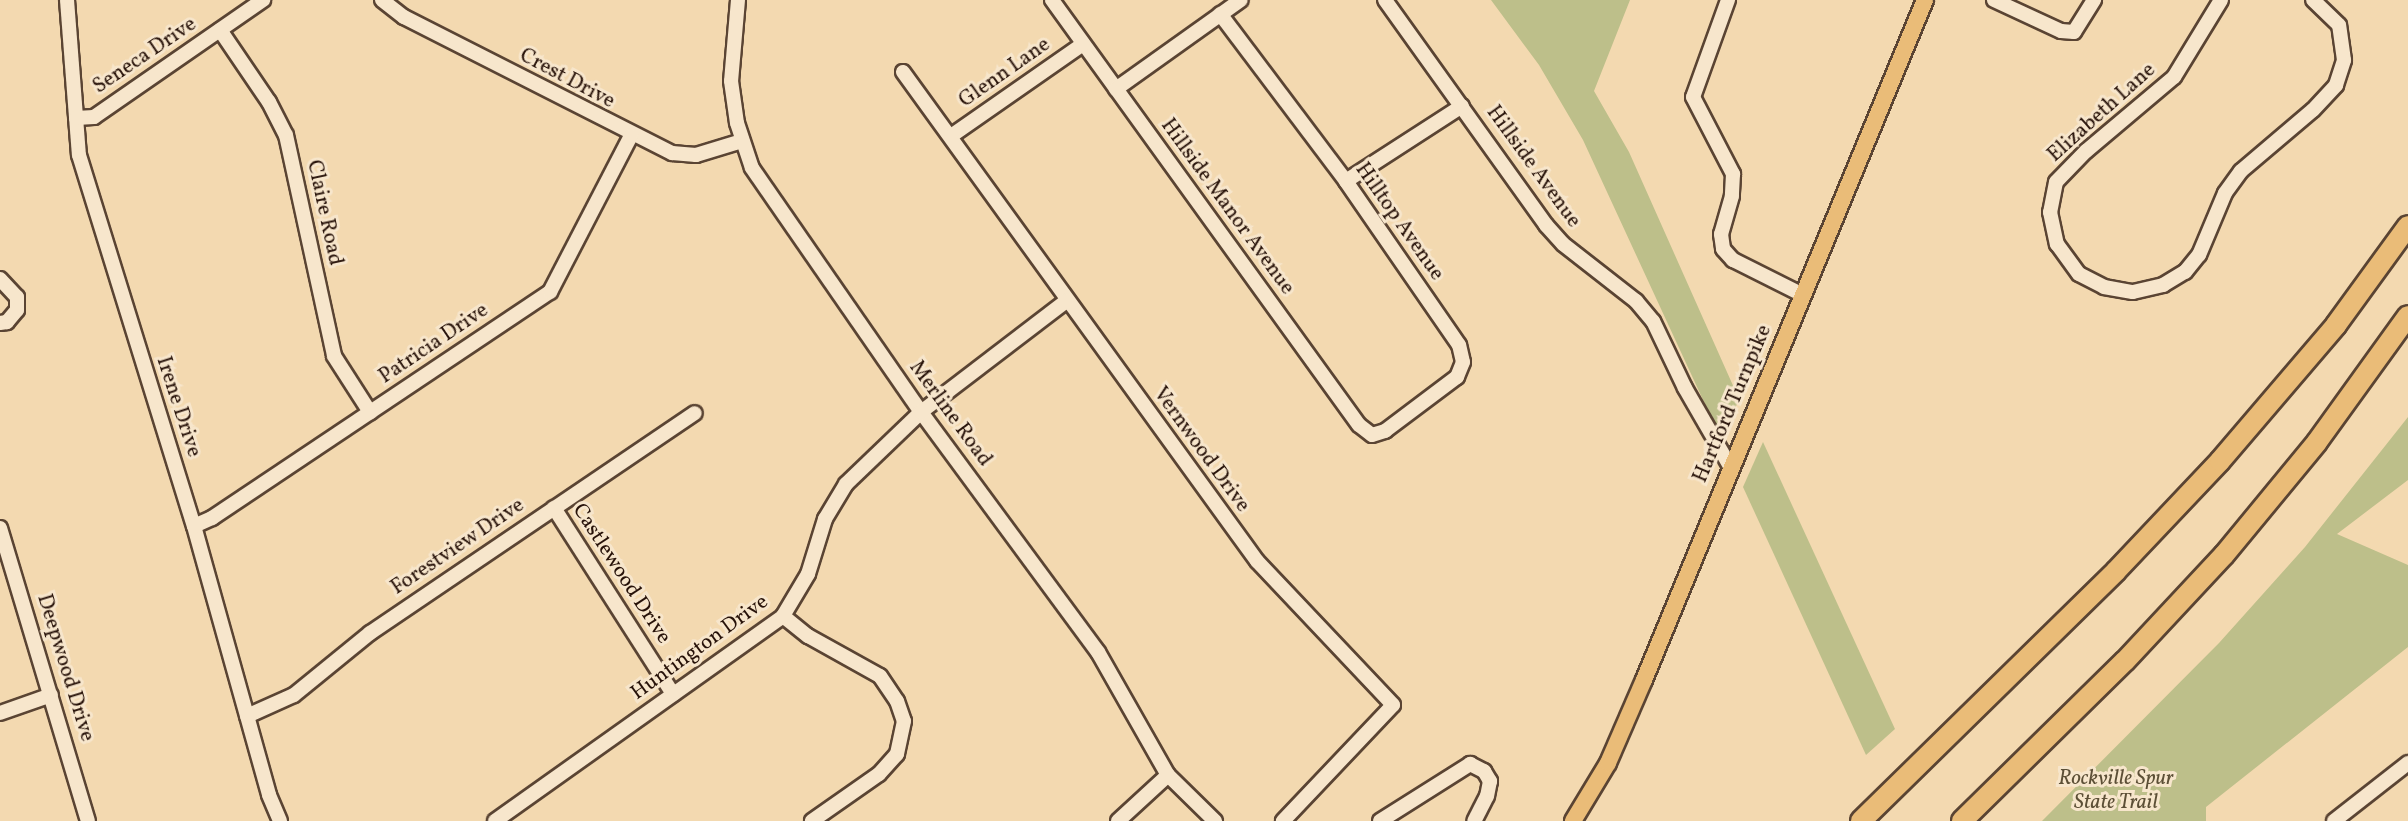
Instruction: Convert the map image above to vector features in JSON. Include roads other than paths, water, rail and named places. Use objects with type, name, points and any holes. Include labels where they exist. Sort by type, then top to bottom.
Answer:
[{"type":"highway","points":[[1861,821],[2100,587],[2212,470],[2336,325],[2408,226]]},
{"type":"highway","points":[[1962,821],[2125,661],[2224,555],[2317,442],[2408,316]]},
{"type":"main road","name":"Hartford Turnpike","points":[[1573,821],[1612,752],[1925,0]]},
{"type":"street","name":"Irene Drive","points":[[67,0],[82,166],[194,526],[247,716],[280,821]]},
{"type":"street","name":"Seneca Drive","points":[[76,117],[94,117],[263,0]]},
{"type":"street","name":"Crest Drive","points":[[382,0],[404,17],[631,136],[681,156],[742,141]]},
{"type":"street","name":"Merline Road","points":[[738,0],[731,81],[742,141],[752,168],[921,412],[1098,652],[1168,775],[1215,821]]},
{"type":"street","name":"Hillside Manor Avenue","points":[[1052,0],[1359,425],[1372,435]]},
{"type":"street","points":[[1116,89],[1241,0]]},
{"type":"street","name":"Hillside Avenue","points":[[1385,0],[1563,244],[1636,301],[1653,321],[1685,388],[1731,468]]},
{"type":"street","points":[[1728,0],[1693,97],[1733,174],[1732,196],[1721,234],[1723,249],[1733,260],[1803,295]]},
{"type":"street","points":[[1994,0],[2061,31],[2074,32],[2094,0]]},
{"type":"street","name":"Elizabeth Lane","points":[[2221,0],[2174,77],[2086,151],[2056,182],[2050,212],[2057,244],[2079,274],[2104,287],[2133,292],[2163,285],[2185,272],[2199,255],[2225,193],[2241,171],[2313,110],[2336,84],[2344,60],[2338,25],[2313,0]]},
{"type":"street","name":"Hilltop Avenue","points":[[1220,14],[1346,181],[1459,345],[1463,362],[1457,377],[1385,431],[1372,435]]},
{"type":"street","name":"Claire Road","points":[[220,30],[269,102],[286,135],[334,356],[370,412]]},
{"type":"street","name":"Glenn Lane","points":[[951,136],[1083,44]]},
{"type":"street","name":"Vernwood Drive","points":[[903,72],[951,136],[1066,301],[1257,561],[1393,705],[1283,821]]},
{"type":"street","points":[[1346,181],[1462,106]]},
{"type":"street","name":"Patricia Drive","points":[[194,526],[550,292],[631,136]]},
{"type":"street","points":[[0,279],[17,297],[17,310],[7,322],[0,323]]},
{"type":"street","name":"Huntington Drive","points":[[495,821],[783,616],[808,574],[825,519],[846,484],[921,412],[1066,301]]},
{"type":"street","name":"Forestview Drive","points":[[247,716],[294,695],[370,633],[696,413]]},
{"type":"street","name":"Castlewood Drive","points":[[554,508],[673,693]]},
{"type":"street","name":"Deepwood Drive","points":[[0,528],[88,821]]},
{"type":"street","points":[[783,616],[808,636],[880,676],[897,701],[904,721],[897,754],[879,774],[812,821]]},
{"type":"street","points":[[0,713],[51,695]]},
{"type":"street","points":[[2334,821],[2408,763]]},
{"type":"street","points":[[1380,821],[1470,764],[1484,771],[1490,781],[1487,796],[1474,821]]},
{"type":"street","points":[[1118,821],[1168,775]]},
{"type":"park label","name":"Rockville Spur State Trail","points":[[2116,791]]}]
